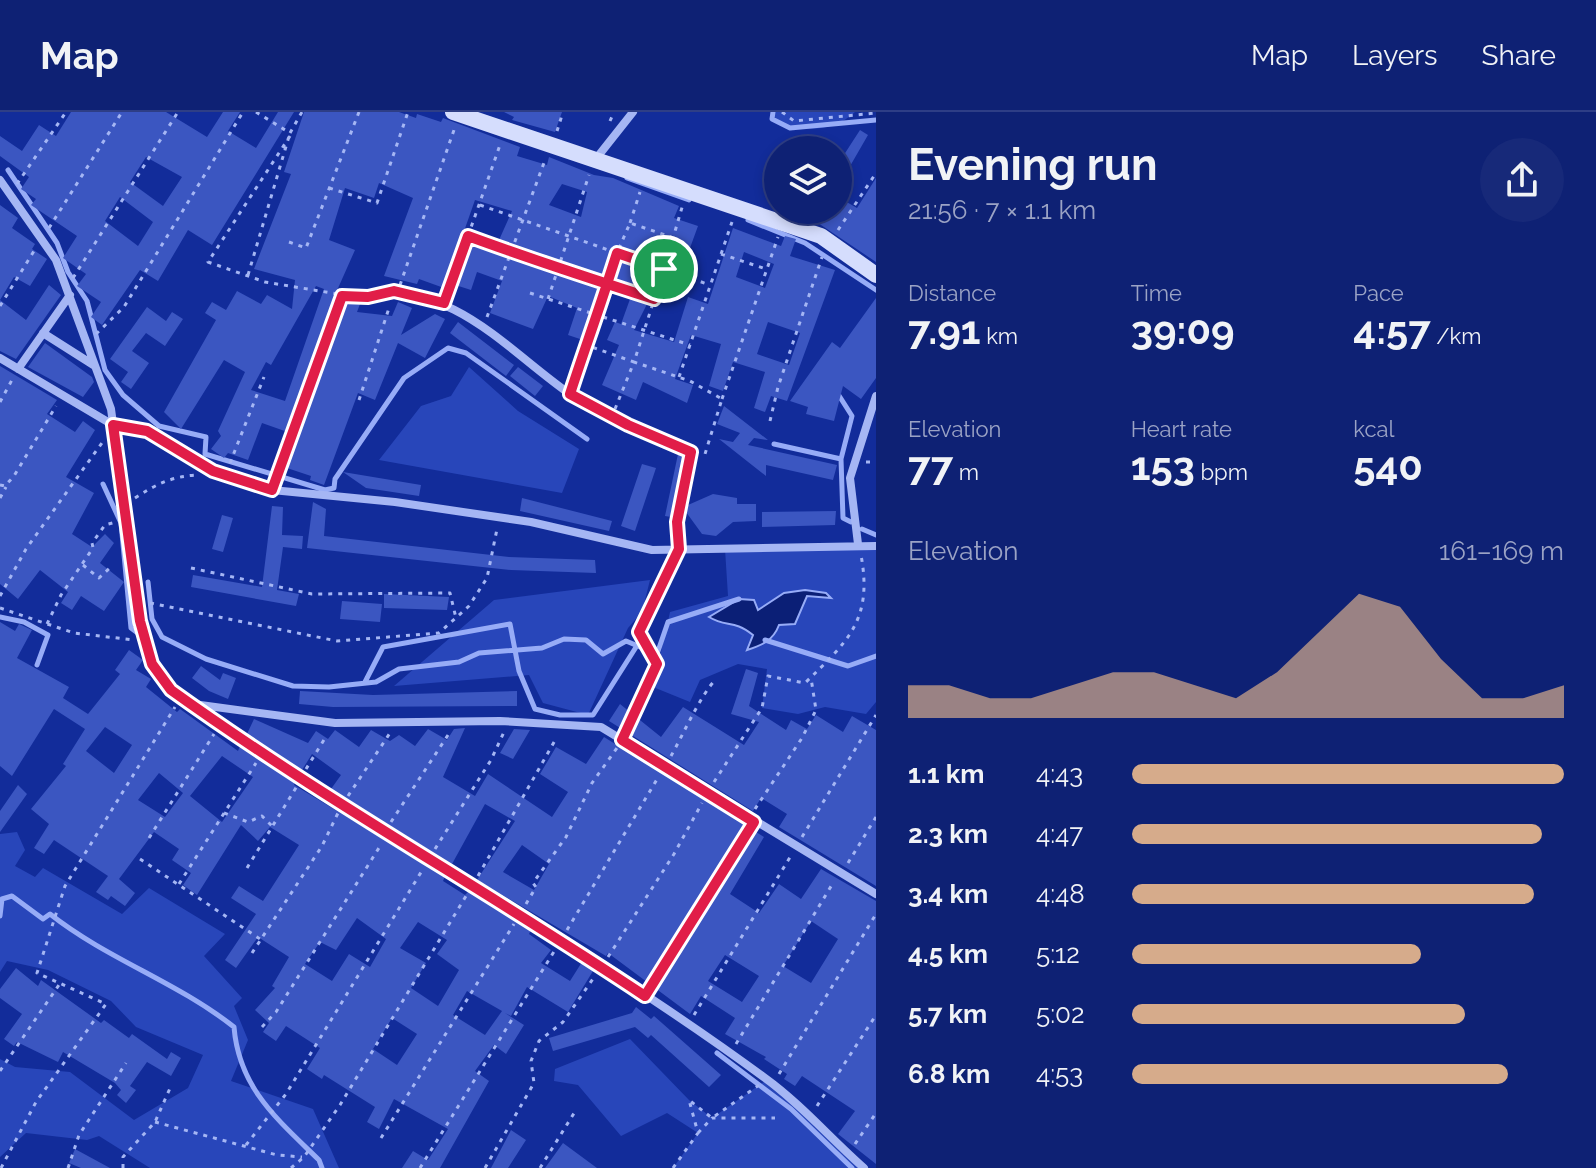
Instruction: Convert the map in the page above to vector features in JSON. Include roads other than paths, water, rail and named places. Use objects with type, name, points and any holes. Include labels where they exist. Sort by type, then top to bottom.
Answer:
[{"type":"street","points":[[595,161],[633,112]]},
{"type":"street","points":[[456,113],[784,223],[830,242],[876,275]]},
{"type":"street","points":[[0,180],[56,260],[111,409],[138,601],[152,664],[181,697],[220,725],[342,806],[561,940],[770,1082],[864,1168]]},
{"type":"street","points":[[18,369],[69,291]]},
{"type":"street","points":[[368,297],[396,292],[444,303],[570,394],[691,452],[677,522],[679,549]]},
{"type":"street","points":[[43,333],[95,366]]},
{"type":"street","points":[[0,358],[113,425],[147,431],[225,474],[272,490],[499,517],[652,550],[876,546]]},
{"type":"street","points":[[858,544],[850,478],[876,396]]},
{"type":"street","points":[[191,704],[297,721],[509,722],[601,727],[876,894]]},
{"type":"waterway","points":[[773,112],[772,119],[790,128],[876,120]]},
{"type":"waterway","points":[[8,170],[57,243],[68,272],[87,301],[105,370],[123,395],[159,426],[206,437],[205,454],[325,490],[334,488],[335,479],[404,378],[448,348],[466,353],[587,439]]},
{"type":"waterway","points":[[627,178],[689,200]]},
{"type":"waterway","points":[[748,220],[805,243],[876,290]]},
{"type":"waterway","points":[[774,444],[841,459],[852,416],[838,394]]},
{"type":"waterway","points":[[841,459],[843,518],[851,522]]},
{"type":"waterway","points":[[103,484],[121,523],[131,628],[139,634]]},
{"type":"waterway","points":[[862,529],[876,535]]},
{"type":"waterway","points":[[148,582],[152,619],[162,637],[206,659],[293,686],[329,687],[376,682],[399,669],[459,662],[479,653],[542,648],[564,639],[586,640],[603,654],[626,641],[657,654],[668,622],[739,599]]},
{"type":"waterway","points":[[0,617],[24,622],[48,635],[37,665]]},
{"type":"waterway","points":[[365,682],[383,647],[510,624],[519,671],[535,709],[560,715],[593,715],[638,644]]},
{"type":"waterway","points":[[765,640],[848,666],[876,656]]},
{"type":"waterway","points":[[0,916],[2,899],[12,896],[43,919],[50,914],[234,1027],[237,1049],[252,1085],[275,1116],[319,1160],[322,1168]]},
{"type":"waterway","points":[[717,1053],[791,1109],[852,1168]]}]
